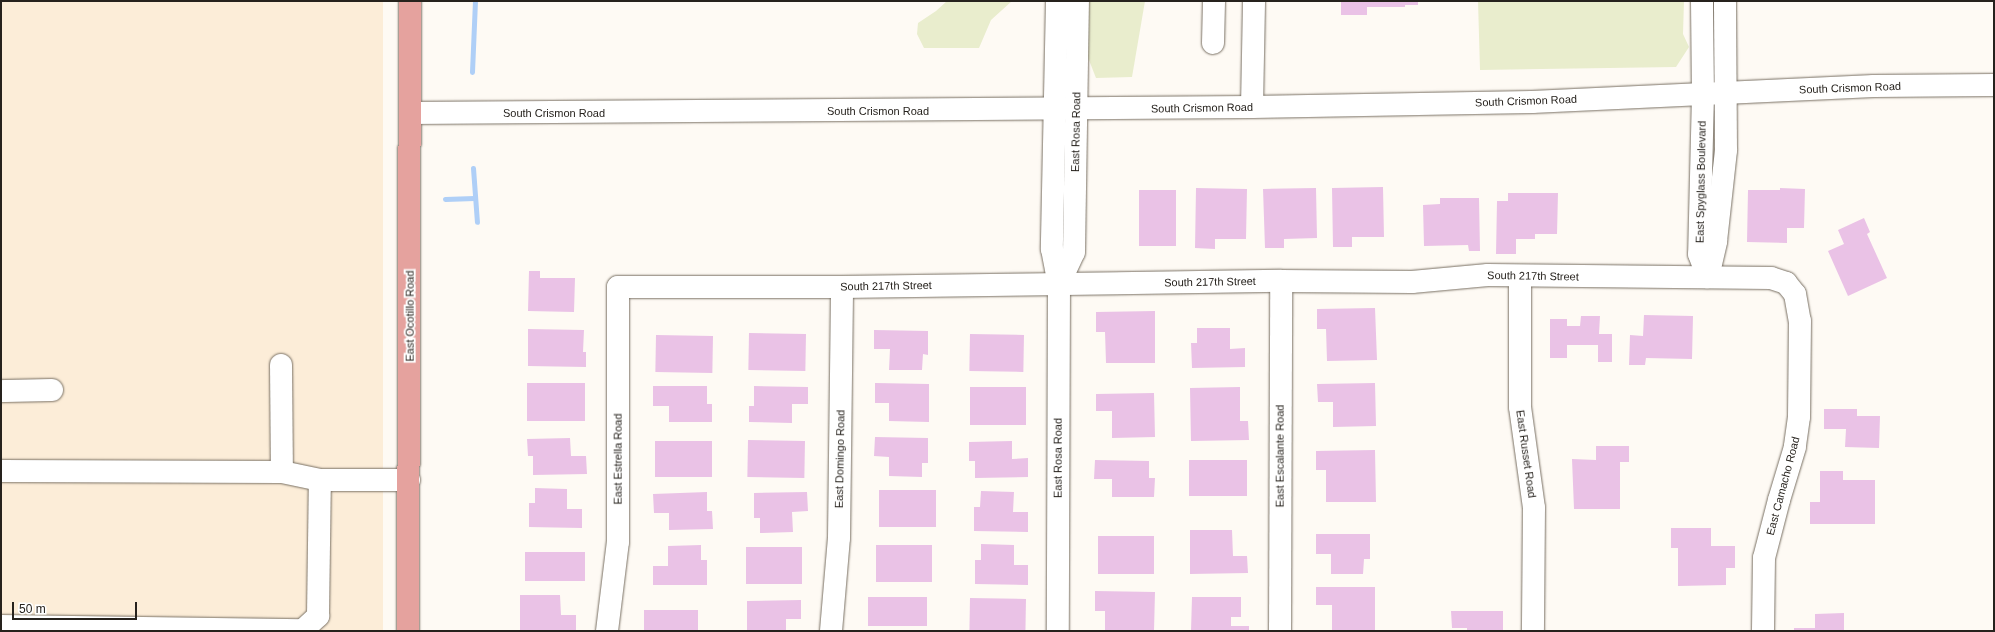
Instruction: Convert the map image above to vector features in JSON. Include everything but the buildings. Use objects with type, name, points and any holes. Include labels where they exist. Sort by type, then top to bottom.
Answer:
[{"type":"main road","name":"East Ocotillo Road","points":[[408,631],[410,1]]},
{"type":"street","name":"East Rosa Road","points":[[1057,1],[1052,249],[1059,284],[1058,631]]},
{"type":"street","name":"East Rosa Road","points":[[1059,284],[1074,252],[1078,1]]},
{"type":"street","points":[[1213,43],[1214,1]]},
{"type":"street","points":[[1252,107],[1254,1]]},
{"type":"street","name":"East Spyglass Boulevard","points":[[1702,1],[1699,254],[1708,277]]},
{"type":"street","name":"East Spyglass Boulevard","points":[[1708,277],[1716,240],[1726,150],[1725,1]]},
{"type":"street","name":"South Crismon Road","points":[[410,113],[1076,109],[1532,102],[1886,86],[1994,84]]},
{"type":"street","name":"South 217th Street","points":[[618,287],[842,287],[1281,281],[1412,282],[1488,275],[1520,277],[1771,278],[1786,283],[1795,294]]},
{"type":"street","name":"East Russet Road","points":[[1520,277],[1520,407],[1534,508],[1533,631]]},
{"type":"street","name":"East Escalante Road","points":[[1280,631],[1281,281]]},
{"type":"street","name":"East Estrella Road","points":[[607,631],[618,542],[618,287]]},
{"type":"street","name":"East Domingo Road","points":[[831,631],[839,538],[842,287]]},
{"type":"street","name":"East Camacho Road","points":[[1763,631],[1764,558],[1795,447],[1799,417],[1800,321],[1795,294]]},
{"type":"street","points":[[281,365],[282,472]]},
{"type":"street","points":[[1,391],[52,390]]},
{"type":"street","points":[[1,471],[282,472],[320,480],[409,480]]},
{"type":"street","points":[[1,626],[303,630],[318,616],[320,480]]},
{"type":"shaded area","points":[[1,1],[383,1],[383,631],[1,631]]},
{"type":"green space","points":[[947,1],[1012,1],[991,20],[979,48],[924,48],[917,34],[918,23],[936,11]]},
{"type":"green space","points":[[1087,1],[1145,1],[1132,77],[1096,78],[1087,55]]},
{"type":"green space","points":[[1478,1],[1684,1],[1683,34],[1689,47],[1676,67],[1480,70]]},
{"type":"waterway","points":[[472,72],[475,1]]},
{"type":"waterway","points":[[473,168],[477,222]]},
{"type":"waterway","points":[[445,199],[474,198]]}]
